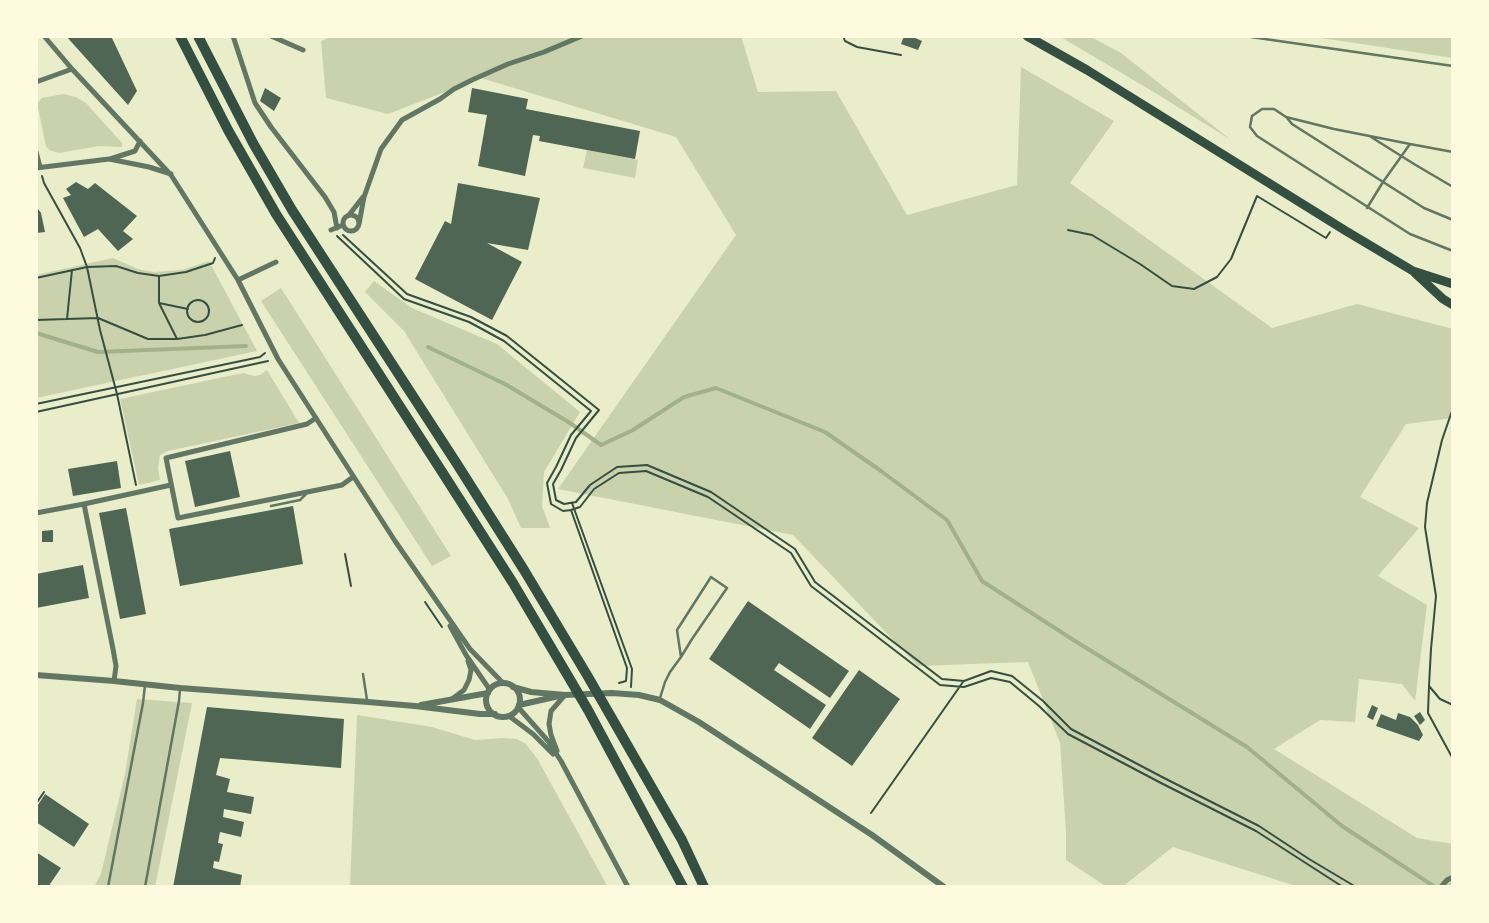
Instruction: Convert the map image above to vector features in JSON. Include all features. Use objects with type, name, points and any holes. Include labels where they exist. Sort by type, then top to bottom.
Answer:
[{"type":"highway","points":[[180,36],[228,130],[276,214],[513,583],[568,676],[683,887]]},
{"type":"highway","points":[[198,36],[253,143],[292,210],[524,570],[682,840],[704,887]]},
{"type":"highway","points":[[1027,36],[1087,70],[1413,271],[1443,299],[1453,305]]},
{"type":"highway","points":[[1413,271],[1453,284]]},
{"type":"street","points":[[44,36],[72,69],[171,175],[238,280],[278,359],[354,477],[441,608],[472,651],[503,683],[531,692],[565,695],[612,692],[660,700],[699,722],[872,835],[944,887]]},
{"type":"street","points":[[233,36],[255,103],[271,127],[325,197],[334,212],[334,229],[344,225]]},
{"type":"street","points":[[271,36],[304,50]]},
{"type":"street","points":[[364,197],[344,219],[345,228],[350,231],[356,230],[359,224],[364,197],[381,150],[402,120],[472,80],[582,36]]},
{"type":"street","points":[[36,82],[72,69]]},
{"type":"street","points":[[36,152],[38,168],[109,159],[135,151],[140,141]]},
{"type":"street","points":[[109,159],[149,167],[171,175]]},
{"type":"street","points":[[349,215],[355,216],[359,224]]},
{"type":"street","points":[[238,280],[276,262]]},
{"type":"street","points":[[316,418],[307,424],[166,458],[178,518],[342,485],[354,477]]},
{"type":"street","points":[[36,514],[171,485]]},
{"type":"street","points":[[84,504],[116,666],[114,681]]},
{"type":"street","points":[[441,608],[466,655],[489,692],[488,705],[495,714]]},
{"type":"street","points":[[452,699],[464,690],[469,680],[471,670],[466,655]]},
{"type":"street","points":[[36,675],[415,706],[509,716],[533,734],[561,761]]},
{"type":"street","points":[[415,706],[489,692],[496,685],[503,683]]},
{"type":"street","points":[[513,686],[519,695],[519,706],[548,741],[561,761],[628,887]]},
{"type":"street","points":[[509,716],[519,706],[565,695]]},
{"type":"street","points":[[561,761],[549,724],[551,711],[565,695]]},
{"type":"street","points":[[1441,887],[1447,880],[1453,877]]},
{"type":"lane","points":[[1244,36],[1453,66]]},
{"type":"lane","points":[[1453,220],[1424,208],[1292,124],[1286,117],[1274,109],[1262,108],[1252,116],[1250,127],[1257,136],[1410,234],[1453,251]]},
{"type":"lane","points":[[1286,117],[1453,152]]},
{"type":"lane","points":[[1369,135],[1453,187]]},
{"type":"lane","points":[[1367,208],[1410,144]]},
{"type":"lane","points":[[271,506],[300,500],[309,491]]},
{"type":"lane","points":[[660,700],[665,682],[727,588],[711,577],[677,630],[680,657]]},
{"type":"lane","points":[[363,674],[368,702]]},
{"type":"lane","points":[[108,887],[145,684]]},
{"type":"lane","points":[[145,887],[180,688]]},
{"type":"path","points":[[843,36],[845,41],[857,46],[901,55]]},
{"type":"path","points":[[38,168],[44,184],[80,248],[87,267],[137,492]]},
{"type":"path","points":[[1068,230],[1092,235],[1172,286],[1194,289],[1217,277],[1232,259],[1257,196],[1326,238],[1336,224]]},
{"type":"path","points":[[334,229],[407,294],[471,317],[507,336],[599,410],[576,438],[553,484],[556,500],[564,504],[576,502],[590,484],[617,467],[647,465],[711,492],[795,549],[815,582],[942,679],[964,681],[990,671],[1012,676],[1071,729],[1259,826],[1356,887]]},
{"type":"path","points":[[334,229],[404,299],[469,322],[504,341],[591,411],[571,434],[547,483],[551,504],[563,510],[580,507],[594,489],[619,473],[646,471],[708,497],[791,553],[811,586],[940,685],[964,687],[991,678],[1010,682],[1068,734],[1256,831],[1343,887]]},
{"type":"path","points":[[36,278],[87,267],[116,266],[138,273],[159,276],[186,272],[213,263],[219,249]]},
{"type":"path","points":[[67,319],[72,270]]},
{"type":"path","points":[[159,276],[159,303],[177,339]]},
{"type":"path","points":[[200,300],[208,307],[209,312],[205,320],[197,322],[189,316],[188,309],[193,301],[200,300]]},
{"type":"path","points":[[159,303],[188,309]]},
{"type":"path","points":[[36,320],[98,318],[148,338],[177,339],[205,336],[242,325]]},
{"type":"path","points":[[36,404],[260,357],[272,347]]},
{"type":"path","points":[[1453,408],[1442,440],[1427,503],[1425,527],[1436,596],[1428,713],[1453,759]]},
{"type":"path","points":[[572,503],[632,669],[631,694]]},
{"type":"path","points":[[345,554],[351,586]]},
{"type":"path","points":[[871,813],[964,681]]},
{"type":"path","points":[[1429,686],[1440,700],[1453,705]]},
{"type":"path","points":[[36,804],[44,792]]},
{"type":"green space","points":[[332,36],[741,36],[758,92],[836,91],[907,215],[1017,185],[1021,67],[1114,121],[1070,183],[1272,328],[1357,304],[1453,329],[1453,418],[1406,424],[1360,497],[1419,528],[1378,576],[1427,605],[1415,701],[1402,684],[1359,679],[1355,722],[1320,720],[1274,749],[1417,838],[1453,844],[1453,887],[1299,887],[1173,847],[1122,887],[1107,887],[1066,860],[1060,743],[1028,662],[918,666],[793,535],[558,489],[736,235],[676,137],[481,78],[388,114],[326,98],[321,41]]},
{"type":"green space","points":[[1059,36],[1089,36],[1121,53],[1231,140],[1152,91]]},
{"type":"green space","points":[[1307,36],[1453,36],[1453,58],[1355,43]]},
{"type":"green space","points":[[64,94],[76,97],[86,103],[122,143],[122,147],[99,146],[59,153],[49,150],[46,146],[37,103],[42,98]]},
{"type":"green space","points":[[587,150],[638,160],[635,178],[583,168]]},
{"type":"green space","points":[[113,258],[138,269],[154,272],[182,270],[209,261],[257,351],[36,398],[36,275]]},
{"type":"green space","points":[[374,281],[412,308],[497,344],[580,412],[544,472],[542,506],[550,528],[521,528],[508,499],[404,331],[365,292]]},
{"type":"green space","points":[[281,288],[451,556],[432,566],[261,301]]},
{"type":"green space","points":[[267,370],[299,423],[168,451],[160,455],[158,468],[160,480],[139,485],[120,399],[243,373],[255,376]]},
{"type":"green space","points":[[137,699],[192,703],[155,887],[94,887],[101,874],[125,774]]},
{"type":"green space","points":[[357,715],[432,727],[475,740],[517,739],[526,744],[538,760],[608,887],[350,887]]},
{"type":"building","points":[[66,36],[111,36],[137,91],[128,105]]},
{"type":"building","points":[[904,36],[911,36],[922,41],[918,50],[901,44]]},
{"type":"building","points":[[265,88],[281,98],[274,111],[260,101]]},
{"type":"building","points":[[472,88],[528,99],[526,109],[640,131],[635,159],[539,141],[540,136],[533,135],[525,176],[478,166],[487,115],[468,112]]},
{"type":"building","points":[[76,182],[88,189],[95,183],[137,216],[123,231],[133,239],[118,251],[98,229],[84,237],[63,198],[71,195],[66,189]]},
{"type":"building","points":[[458,183],[540,198],[528,250],[487,243],[522,262],[492,320],[415,279],[445,221],[451,224]]},
{"type":"building","points":[[36,206],[41,213],[45,232],[36,233]]},
{"type":"building","points":[[230,451],[240,497],[195,507],[185,461]]},
{"type":"building","points":[[117,461],[121,488],[73,496],[68,469]]},
{"type":"building","points":[[293,506],[303,564],[180,586],[169,529]]},
{"type":"building","points":[[126,508],[146,614],[120,619],[99,513]]},
{"type":"building","points":[[53,530],[53,542],[42,542],[42,531]]},
{"type":"building","points":[[83,565],[89,598],[36,608],[36,574]]},
{"type":"building","points":[[748,601],[849,671],[830,698],[779,663],[774,670],[826,705],[810,729],[709,659]]},
{"type":"building","points":[[859,670],[900,699],[852,766],[812,738]]},
{"type":"building","points":[[1372,705],[1378,708],[1373,720],[1367,717]]},
{"type":"building","points":[[207,707],[344,719],[341,768],[220,758],[216,775],[230,779],[227,792],[254,797],[251,814],[224,809],[223,817],[244,822],[241,837],[220,832],[218,843],[223,844],[219,862],[214,861],[213,868],[242,875],[240,887],[173,887]]},
{"type":"building","points":[[1420,712],[1425,720],[1420,725],[1414,716]]},
{"type":"building","points":[[1398,713],[1410,717],[1418,725],[1423,735],[1419,741],[1376,726],[1381,714],[1396,720]]},
{"type":"building","points":[[45,794],[89,824],[74,847],[36,822],[36,808]]},
{"type":"building","points":[[36,852],[61,868],[48,887],[36,886]]},
{"type":"waterway","points":[[36,333],[98,352],[246,346]]},
{"type":"waterway","points":[[428,347],[505,384],[570,423],[601,445],[633,430],[684,397],[716,388],[825,432],[947,520],[982,581],[1247,747],[1342,826],[1435,887]]}]
